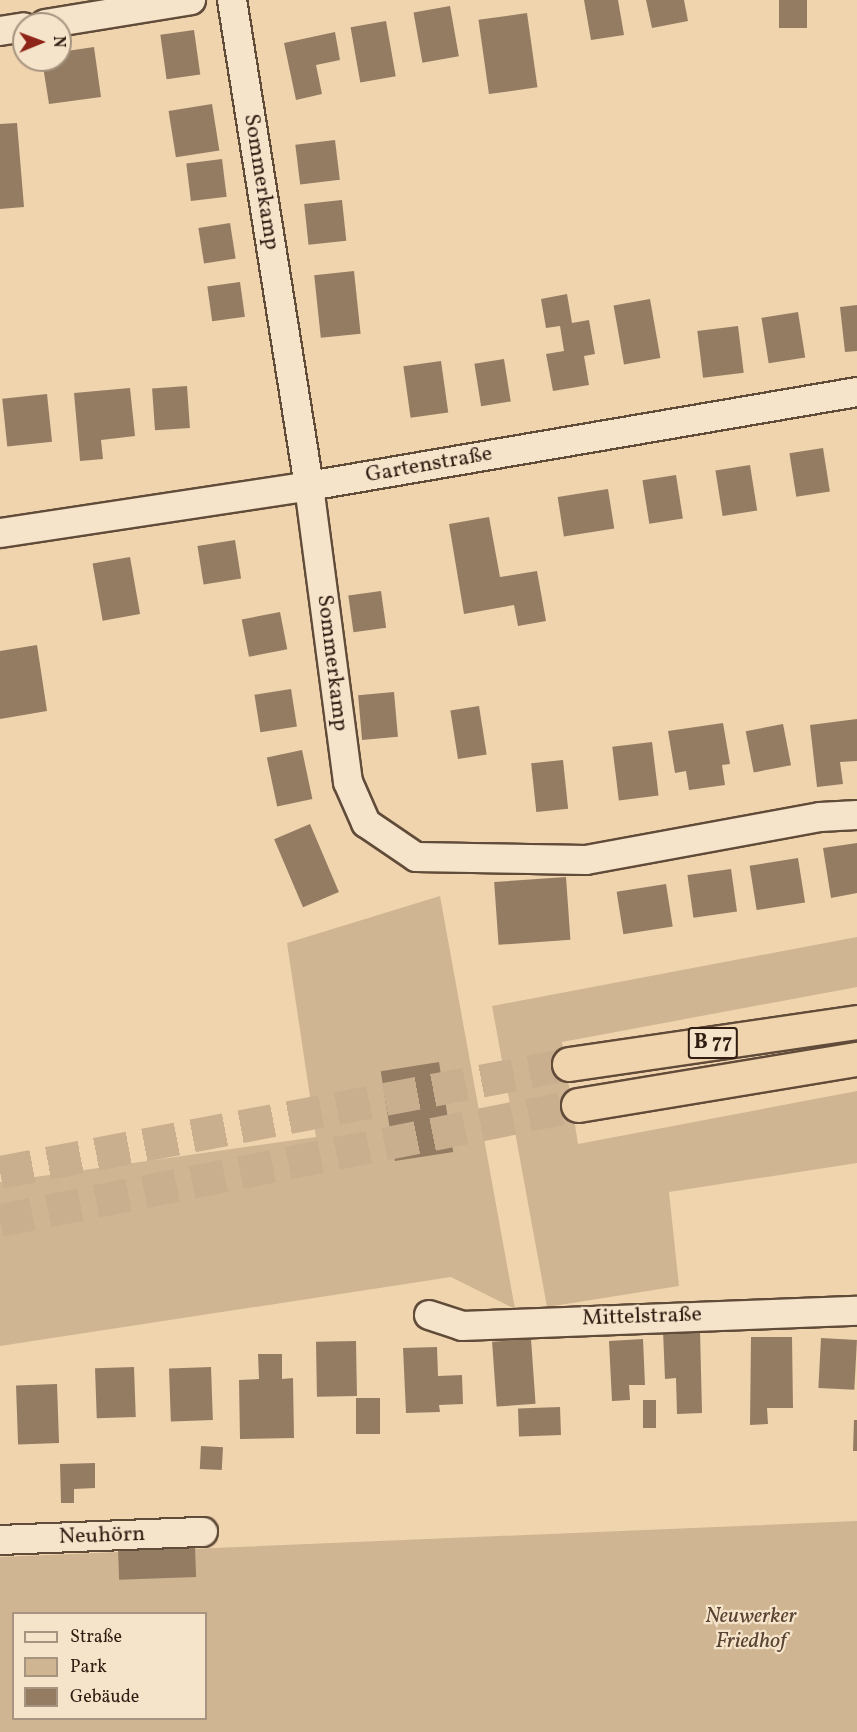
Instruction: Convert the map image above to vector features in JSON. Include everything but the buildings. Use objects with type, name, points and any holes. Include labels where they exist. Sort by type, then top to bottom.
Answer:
[{"type":"highway","name":"B 77","points":[[569,1064],[857,1022]]},
{"type":"highway","name":"B 77","points":[[578,1105],[857,1059]]},
{"type":"street","points":[[72,20],[191,0]]},
{"type":"street","name":"Sommerkamp","points":[[232,0],[309,486],[348,782],[366,823],[416,857],[586,860],[820,817],[857,815]]},
{"type":"street","name":"Gartenstraße","points":[[0,533],[309,486],[857,393]]},
{"type":"street","name":"Mittelstraße","points":[[429,1315],[462,1326],[857,1311]]},
{"type":"street","name":"Neuhörn","points":[[0,1540],[203,1532]]},
{"type":"green space","points":[[440,896],[515,1309],[451,1277],[0,1346],[0,1182],[316,1137],[287,943]]},
{"type":"green space","points":[[857,937],[857,987],[562,1042],[578,1144],[857,1091],[857,1163],[669,1192],[679,1286],[547,1307],[492,1006]]},
{"type":"green space","name":"Neuwerker Friedhof","points":[[857,1521],[857,1732],[0,1732],[0,1557]]},
{"type":"tunnel","points":[[0,1172],[569,1064]]},
{"type":"tunnel","points":[[0,1220],[578,1105]]}]
